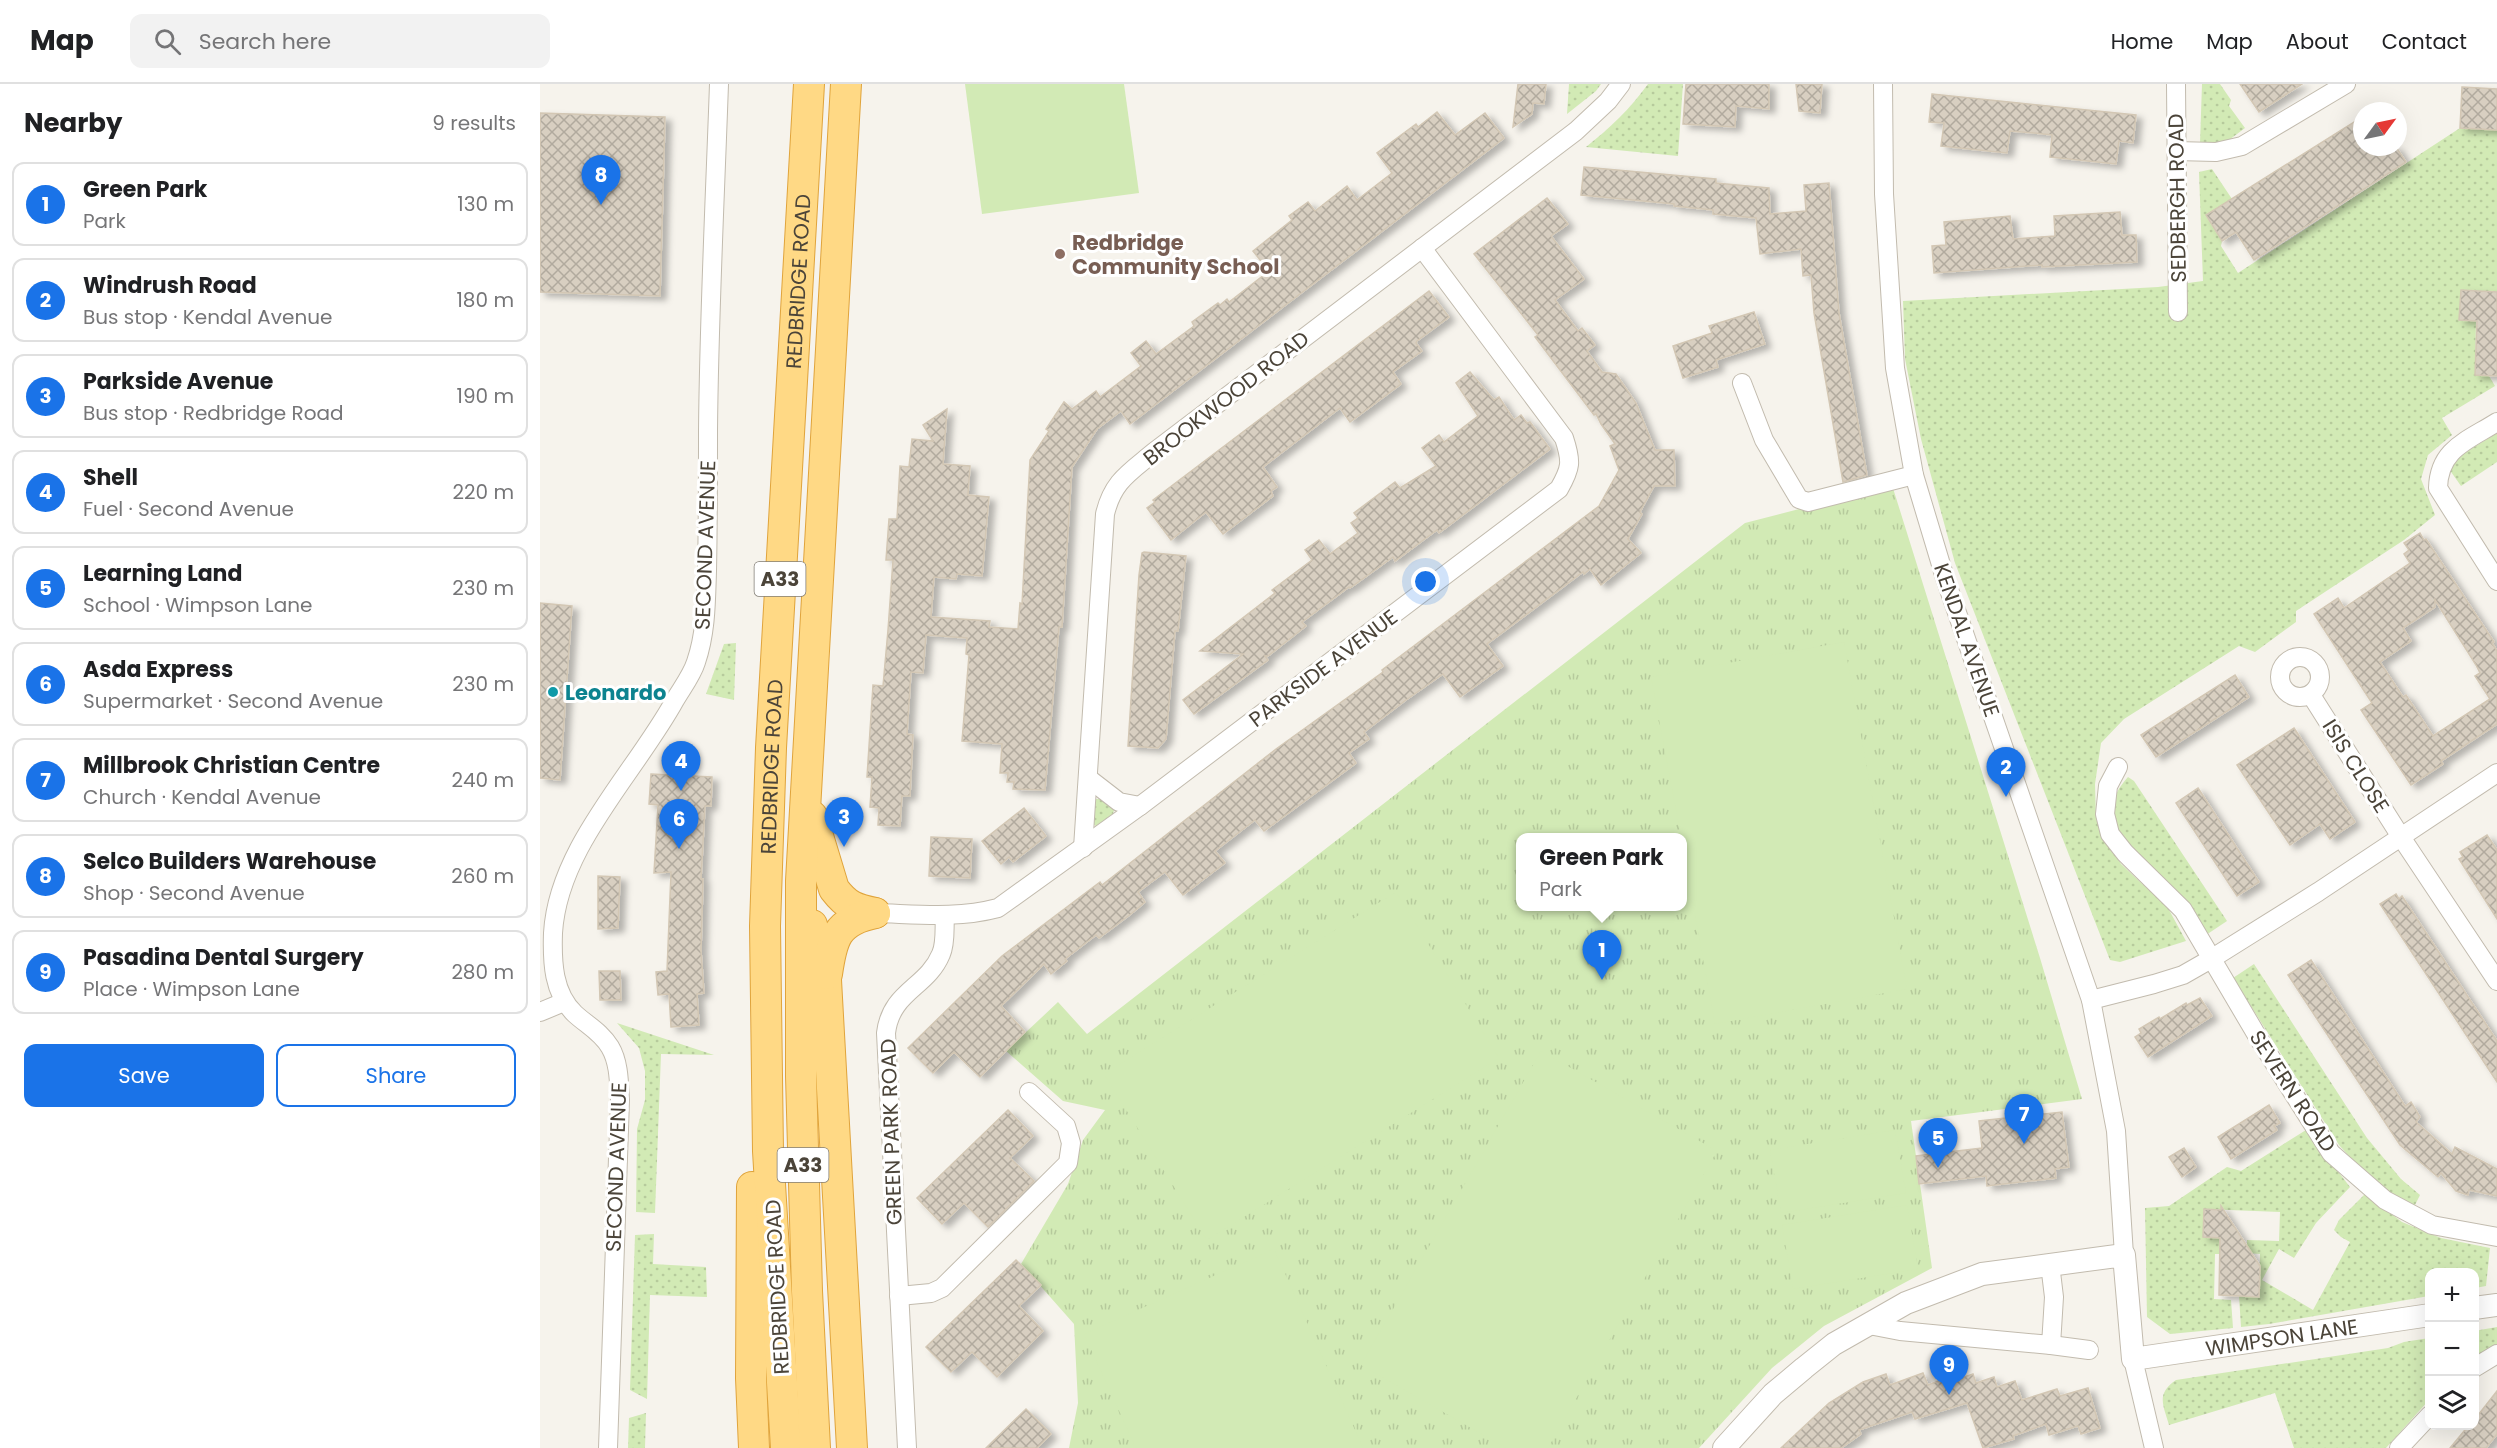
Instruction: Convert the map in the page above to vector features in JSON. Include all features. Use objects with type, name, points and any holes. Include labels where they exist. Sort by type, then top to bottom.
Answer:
[{"type":"highway","name":"REDBRIDGE ROAD","points":[[786,1448],[768,1151],[765,926],[771,748],[809,84]]},
{"type":"highway","name":"REDBRIDGE ROAD","points":[[815,1448],[807,1291],[801,1088],[801,881],[846,84]]},
{"type":"highway","points":[[806,793],[834,889],[853,908],[874,913]]},
{"type":"highway","name":"A33","points":[[801,881],[826,980],[852,1448]]},
{"type":"highway","points":[[826,980],[835,936],[843,926],[874,913]]},
{"type":"highway","name":"A33","points":[[754,1448],[751,1378],[752,1167],[766,1074]]},
{"type":"street","name":"SECOND AVENUE","points":[[608,1448],[619,1073],[611,1048],[596,1029],[564,1002],[554,974],[554,931],[563,889],[577,854],[662,724],[696,664],[705,623],[710,341],[719,84]]},
{"type":"street","name":"BROOKWOOD ROAD","points":[[1083,848],[1104,513],[1110,495],[1121,479],[1576,131],[1608,101],[1621,84]]},
{"type":"street","name":"KENDAL AVENUE","points":[[1883,84],[1884,194],[1896,368],[1914,475],[1945,578],[2091,1000],[2116,1131],[2124,1255]]},
{"type":"street","name":"SEDBERGH ROAD","points":[[2176,84],[2178,312]]},
{"type":"street","points":[[2176,151],[2216,152],[2242,147],[2346,84]]},
{"type":"street","name":"PARKSIDE AVENUE","points":[[874,913],[945,916],[980,913],[998,908],[1140,806],[1559,489],[1569,472],[1570,456],[1564,438],[1422,248]]},
{"type":"street","points":[[1742,383],[1764,440],[1799,500],[1808,502],[1914,475]]},
{"type":"street","points":[[2497,422],[2448,454],[2438,471],[2438,488],[2497,581]]},
{"type":"street","name":"ISIS CLOSE","points":[[2311,695],[2401,837],[2497,981]]},
{"type":"street","name":"SEVERN ROAD","points":[[2118,767],[2108,786],[2105,814],[2110,834],[2125,853],[2183,910],[2331,1153],[2385,1200],[2432,1225],[2497,1237]]},
{"type":"street","points":[[2091,1000],[2132,992],[2183,975],[2401,837],[2497,772]]},
{"type":"street","points":[[1088,778],[1106,795],[1119,802],[1140,806]]},
{"type":"street","name":"GREEN PARK ROAD","points":[[907,1448],[886,1033],[888,1017],[894,1007],[936,963],[942,950],[945,916]]},
{"type":"street","points":[[540,1012],[564,1002]]},
{"type":"street","points":[[899,1296],[931,1293],[942,1287],[1068,1163],[1071,1143],[1066,1126],[1029,1092]]},
{"type":"street","points":[[1724,1448],[1773,1394],[1834,1344],[1906,1303],[1982,1274],[2124,1255],[2133,1359],[2154,1448]]},
{"type":"street","points":[[2050,1264],[2054,1297],[2050,1345]]},
{"type":"street","points":[[2479,1307],[2497,1305]]},
{"type":"street","name":"WIMPSON LANE","points":[[2133,1359],[2425,1316]]},
{"type":"street","points":[[1869,1324],[1900,1331],[2089,1350]]},
{"type":"street","points":[[2479,1365],[2497,1354]]},
{"type":"street","points":[[2399,1448],[2425,1420]]},
{"type":"green space","points":[[965,84],[1124,84],[1139,193],[982,214]]},
{"type":"green space","points":[[1569,84],[1601,84],[1596,91],[1567,114]]},
{"type":"green space","points":[[1648,84],[1683,84],[1678,156],[1586,147],[1619,118]]},
{"type":"green space","points":[[2202,84],[2220,84],[2231,100],[2229,106],[2245,128],[2225,143],[2200,143]]},
{"type":"green space","points":[[2460,128],[2497,130],[2497,292],[2461,290],[2459,319],[2476,320],[2475,375],[2489,376],[2495,386],[2442,418],[2452,435],[2428,455],[2421,479],[2435,515],[2404,540],[2296,611],[2296,622],[2255,652],[2239,646],[2124,719],[2101,743],[2095,784],[2096,819],[2121,864],[2168,908],[2186,941],[2120,962],[2110,960],[1955,563],[1921,439],[1905,359],[1903,301],[2158,287],[2203,281],[2199,172],[2212,169],[2232,199],[2206,216],[2238,273]]},
{"type":"green space","points":[[2497,433],[2497,462],[2461,486],[2449,469],[2453,460]]},
{"type":"green space","points":[[1892,485],[2082,1099],[1911,1121],[1932,1268],[1824,1326],[1772,1368],[1699,1448],[1069,1448],[1078,1403],[1074,1324],[1021,1264],[1068,1184],[1083,1140],[1105,1110],[1063,1101],[1006,1051],[1058,1002],[1087,1034],[1745,523]]},
{"type":"green space","points":[[1844,642],[1907,989],[1715,1024],[1687,872],[1687,833],[1680,833],[1651,677]]},
{"type":"green space","points":[[736,643],[734,700],[706,694],[724,644]]},
{"type":"green space","points":[[2128,777],[2134,781],[2227,921],[2206,935],[2140,863],[2118,832],[2113,812],[2114,801]]},
{"type":"green space","points":[[1101,799],[1114,810],[1113,814],[1096,826],[1091,823],[1093,801]]},
{"type":"green space","points":[[1396,892],[1499,1058],[1207,1240],[1104,1074]]},
{"type":"green space","points":[[2254,964],[2367,1138],[2401,1179],[2420,1195],[2413,1209],[2374,1179],[2339,1145],[2233,978]]},
{"type":"green space","points":[[617,1023],[714,1055],[661,1054],[655,1213],[636,1212],[637,1129],[645,1100],[645,1071],[639,1048]]},
{"type":"green space","points":[[1541,1051],[1717,1151],[1548,1448],[1506,1448],[1361,1365]]},
{"type":"green space","points":[[1895,1130],[1906,1193],[1781,1213],[1770,1150]]},
{"type":"green space","points":[[2306,1130],[2350,1187],[2316,1223],[2294,1258],[2279,1249],[2262,1280],[2313,1310],[2350,1242],[2334,1230],[2339,1220],[2365,1194],[2402,1222],[2441,1238],[2490,1248],[2486,1286],[2479,1287],[2479,1268],[2425,1268],[2425,1297],[2241,1327],[2239,1296],[2259,1296],[2260,1254],[2247,1253],[2247,1240],[2279,1241],[2280,1212],[2204,1209],[2203,1237],[2233,1238],[2220,1254],[2215,1254],[2214,1299],[2231,1300],[2233,1328],[2170,1334],[2147,1317],[2145,1208],[2169,1206],[2227,1167],[2241,1171]]},
{"type":"green space","points":[[1907,1205],[1918,1269],[1793,1289],[1782,1225]]},
{"type":"green space","points":[[654,1234],[653,1264],[706,1267],[707,1297],[650,1295],[647,1399],[630,1390],[635,1235]]},
{"type":"green space","points":[[1274,1249],[1363,1448],[1136,1448],[1084,1334]]},
{"type":"green space","points":[[2497,1327],[2497,1344],[2479,1355],[2479,1330]]},
{"type":"green space","points":[[2425,1339],[2425,1404],[2386,1448],[2294,1448],[2275,1393],[2169,1425],[2163,1405],[2163,1395],[2176,1380],[2388,1348],[2404,1342]]},
{"type":"green space","points":[[646,1413],[645,1448],[628,1448],[629,1418]]},
{"type":"building","points":[[1518,84],[1546,84],[1544,104],[1533,103],[1532,114],[1513,127]]},
{"type":"building","points":[[1686,84],[1769,84],[1769,109],[1736,106],[1735,127],[1683,124]]},
{"type":"building","points":[[1796,84],[1822,84],[1820,113],[1799,111]]},
{"type":"building","points":[[2240,84],[2302,84],[2259,112]]},
{"type":"building","points":[[2462,87],[2497,89],[2497,130],[2460,128]]},
{"type":"building","points":[[1932,94],[2136,115],[2133,143],[2119,141],[2116,164],[2050,157],[2052,135],[2034,133],[2010,131],[2007,153],[1941,146],[1944,123],[1929,122]]},
{"type":"building","points":[[1437,112],[1455,135],[1485,113],[1504,138],[1130,424],[1121,411],[1097,429],[1072,467],[1062,627],[1059,627],[1045,790],[1013,789],[1014,782],[1007,782],[1008,773],[1000,773],[1002,744],[962,741],[969,655],[966,654],[967,638],[926,635],[923,673],[911,672],[907,734],[913,735],[910,796],[902,796],[900,826],[878,825],[879,808],[870,807],[872,777],[867,777],[873,685],[883,686],[893,560],[886,560],[889,519],[897,519],[900,466],[909,467],[912,439],[933,441],[923,425],[947,409],[943,464],[970,466],[968,495],[989,497],[982,576],[957,574],[956,579],[934,577],[931,617],[990,621],[989,627],[1018,629],[1020,603],[1022,604],[1030,460],[1049,431],[1046,429],[1064,402],[1072,409],[1096,391],[1100,397],[1141,366],[1131,353],[1146,341],[1156,354],[1194,326],[1192,322],[1218,303],[1220,305],[1227,299],[1229,302],[1269,271],[1253,251],[1292,220],[1289,216],[1308,202],[1315,211],[1347,186],[1357,200],[1392,173],[1377,153],[1416,124],[1418,127]]},
{"type":"building","points":[[540,113],[665,117],[660,296],[540,292]]},
{"type":"building","points":[[2353,123],[2353,156],[2402,156],[2406,162],[2254,260],[2236,232],[2222,241],[2206,215]]},
{"type":"building","points":[[1584,167],[1716,179],[1716,183],[1769,188],[1770,214],[1806,211],[1804,185],[1829,183],[1839,313],[1867,475],[1843,482],[1814,313],[1811,275],[1803,276],[1801,249],[1760,254],[1756,218],[1713,214],[1713,210],[1674,206],[1674,204],[1581,195]]},
{"type":"building","points":[[1547,198],[1568,224],[1551,236],[1584,279],[1555,300],[1578,331],[1582,328],[1595,345],[1587,351],[1602,372],[1616,374],[1636,403],[1655,450],[1674,450],[1675,486],[1654,486],[1628,539],[1641,553],[1601,585],[1590,569],[1584,574],[1583,572],[1487,644],[1503,666],[1460,697],[1443,674],[1406,700],[1364,732],[1369,739],[1349,753],[1356,763],[1264,831],[1255,820],[1215,851],[1225,863],[1183,895],[1165,872],[1138,892],[1145,902],[1131,914],[1099,938],[1096,935],[1065,959],[1067,961],[1051,974],[1044,964],[1001,1006],[1025,1032],[980,1077],[954,1052],[933,1073],[908,1048],[1002,956],[1100,882],[1102,885],[1276,749],[1383,672],[1382,670],[1599,506],[1619,470],[1610,446],[1615,444],[1596,414],[1594,415],[1535,337],[1538,335],[1474,254]]},
{"type":"building","points":[[2120,212],[2122,235],[2136,235],[2137,262],[2042,267],[2042,265],[1934,273],[1932,246],[1946,245],[1944,222],[2010,216],[2013,239],[2055,236],[2054,216]]},
{"type":"building","points":[[2461,290],[2497,292],[2497,376],[2475,375],[2477,321],[2459,320]]},
{"type":"building","points":[[1429,291],[1449,317],[1417,341],[1422,351],[1393,372],[1401,384],[1350,422],[1340,408],[1263,467],[1277,487],[1271,491],[1273,496],[1223,534],[1206,512],[1171,540],[1147,508],[1155,502],[1153,500]]},
{"type":"building","points":[[1754,312],[1765,344],[1716,360],[1718,367],[1683,378],[1673,346],[1712,333],[1709,326]]},
{"type":"building","points":[[1470,372],[1494,400],[1499,397],[1514,420],[1521,415],[1527,423],[1530,422],[1550,449],[1439,533],[1437,530],[1395,561],[1393,557],[1349,587],[1302,622],[1306,626],[1265,656],[1268,660],[1194,714],[1183,700],[1243,654],[1200,651],[1275,593],[1272,590],[1312,560],[1305,550],[1319,540],[1330,554],[1358,533],[1351,523],[1358,518],[1354,513],[1395,482],[1400,488],[1436,466],[1422,448],[1439,435],[1444,442],[1478,416],[1456,383]]},
{"type":"building","points":[[2420,533],[2424,540],[2426,539],[2494,642],[2492,643],[2497,651],[2497,724],[2441,761],[2443,764],[2411,785],[2361,710],[2372,703],[2314,614],[2338,598],[2344,608],[2410,563],[2404,554],[2409,550],[2404,543]],"holes":[[[2435,600],[2480,673],[2475,676],[2490,699],[2433,736],[2406,695],[2403,697],[2380,662],[2411,641],[2403,628],[2435,607]]]},
{"type":"building","points":[[1144,552],[1186,556],[1178,631],[1175,631],[1166,739],[1158,748],[1128,746],[1139,575]]},
{"type":"building","name":"Leonardo","points":[[540,603],[572,606],[560,780],[540,778]]},
{"type":"building","points":[[2235,675],[2249,697],[2156,757],[2141,735]]},
{"type":"building","points":[[2294,728],[2355,822],[2330,839],[2320,824],[2290,845],[2237,765]]},
{"type":"building","points":[[651,774],[712,777],[711,806],[705,806],[701,879],[703,879],[701,951],[704,993],[697,994],[699,1025],[671,1027],[669,994],[658,995],[656,972],[667,971],[671,872],[654,873],[658,805],[649,804]]},
{"type":"building","points":[[2198,788],[2259,882],[2237,896],[2176,803]]},
{"type":"building","points":[[1024,808],[1046,836],[1013,862],[1009,857],[1001,864],[982,841]]},
{"type":"building","points":[[2487,835],[2497,850],[2497,919],[2459,859],[2463,857],[2460,852]]},
{"type":"building","points":[[931,837],[972,839],[970,878],[929,876]]},
{"type":"building","points":[[598,876],[620,877],[618,928],[598,929]]},
{"type":"building","points":[[2396,894],[2399,899],[2402,896],[2497,1041],[2497,1082],[2380,904]]},
{"type":"building","points":[[2311,960],[2405,1106],[2411,1102],[2420,1117],[2416,1122],[2452,1154],[2455,1147],[2497,1169],[2497,1196],[2469,1190],[2468,1195],[2456,1191],[2441,1173],[2438,1177],[2400,1145],[2288,975]]},
{"type":"building","points":[[599,971],[620,971],[621,1000],[600,1000]]},
{"type":"building","points":[[2200,998],[2212,1016],[2148,1057],[2135,1037],[2141,1033],[2139,1029],[2186,1003],[2187,1005]]},
{"type":"building","points":[[2269,1105],[2280,1123],[2274,1126],[2277,1130],[2231,1159],[2218,1137]]},
{"type":"building","points":[[1008,1110],[1033,1136],[1010,1158],[1034,1181],[988,1227],[964,1203],[942,1224],[917,1198]]},
{"type":"building","points":[[2062,1112],[2069,1167],[2055,1169],[2056,1178],[1987,1186],[1986,1176],[1919,1184],[1916,1156],[1982,1148],[1979,1121]]},
{"type":"building","points":[[2184,1148],[2196,1167],[2182,1177],[2169,1157]]},
{"type":"building","points":[[2221,1206],[2260,1266],[2259,1297],[2219,1295],[2220,1238],[2203,1237],[2204,1209],[2221,1210]]},
{"type":"building","points":[[1016,1260],[1041,1285],[1019,1306],[1043,1331],[997,1377],[972,1352],[951,1372],[926,1347]]},
{"type":"building","points":[[1923,1373],[1928,1385],[1954,1375],[1956,1380],[1973,1374],[1976,1383],[1994,1377],[1997,1387],[2015,1381],[2022,1400],[2057,1389],[2060,1396],[2088,1388],[2100,1428],[2081,1434],[2078,1426],[2049,1435],[2046,1424],[2013,1436],[2014,1439],[1983,1448],[1967,1403],[1915,1419],[1912,1412],[1859,1430],[1861,1434],[1841,1448],[1781,1448],[1829,1403],[1863,1382],[1886,1374],[1890,1385]]},
{"type":"building","points":[[2497,1391],[2497,1434],[2486,1448],[2450,1448],[2465,1430],[2479,1430],[2479,1414]]},
{"type":"building","points":[[1026,1409],[1051,1434],[1037,1448],[986,1448]]},
{"type":"place","name":"Selco Builders Warehouse","points":[[601,205]]},
{"type":"place","name":"Redbridge Community School","points":[[1060,254]]},
{"type":"place","name":"Leonardo","points":[[553,692]]},
{"type":"place","name":"Shell","points":[[681,791]]},
{"type":"place","name":"Windrush Road","points":[[2006,797]]},
{"type":"place","name":"Parkside Avenue","points":[[844,847]]},
{"type":"place","name":"Asda Express","points":[[679,849]]},
{"type":"place","name":"Green Park","points":[[1602,980]]},
{"type":"place","name":"Millbrook Christian Centre","points":[[2024,1144]]},
{"type":"place","name":"Learning Land","points":[[1938,1168]]},
{"type":"place","name":"Pasadina Dental Surgery","points":[[1949,1395]]}]
